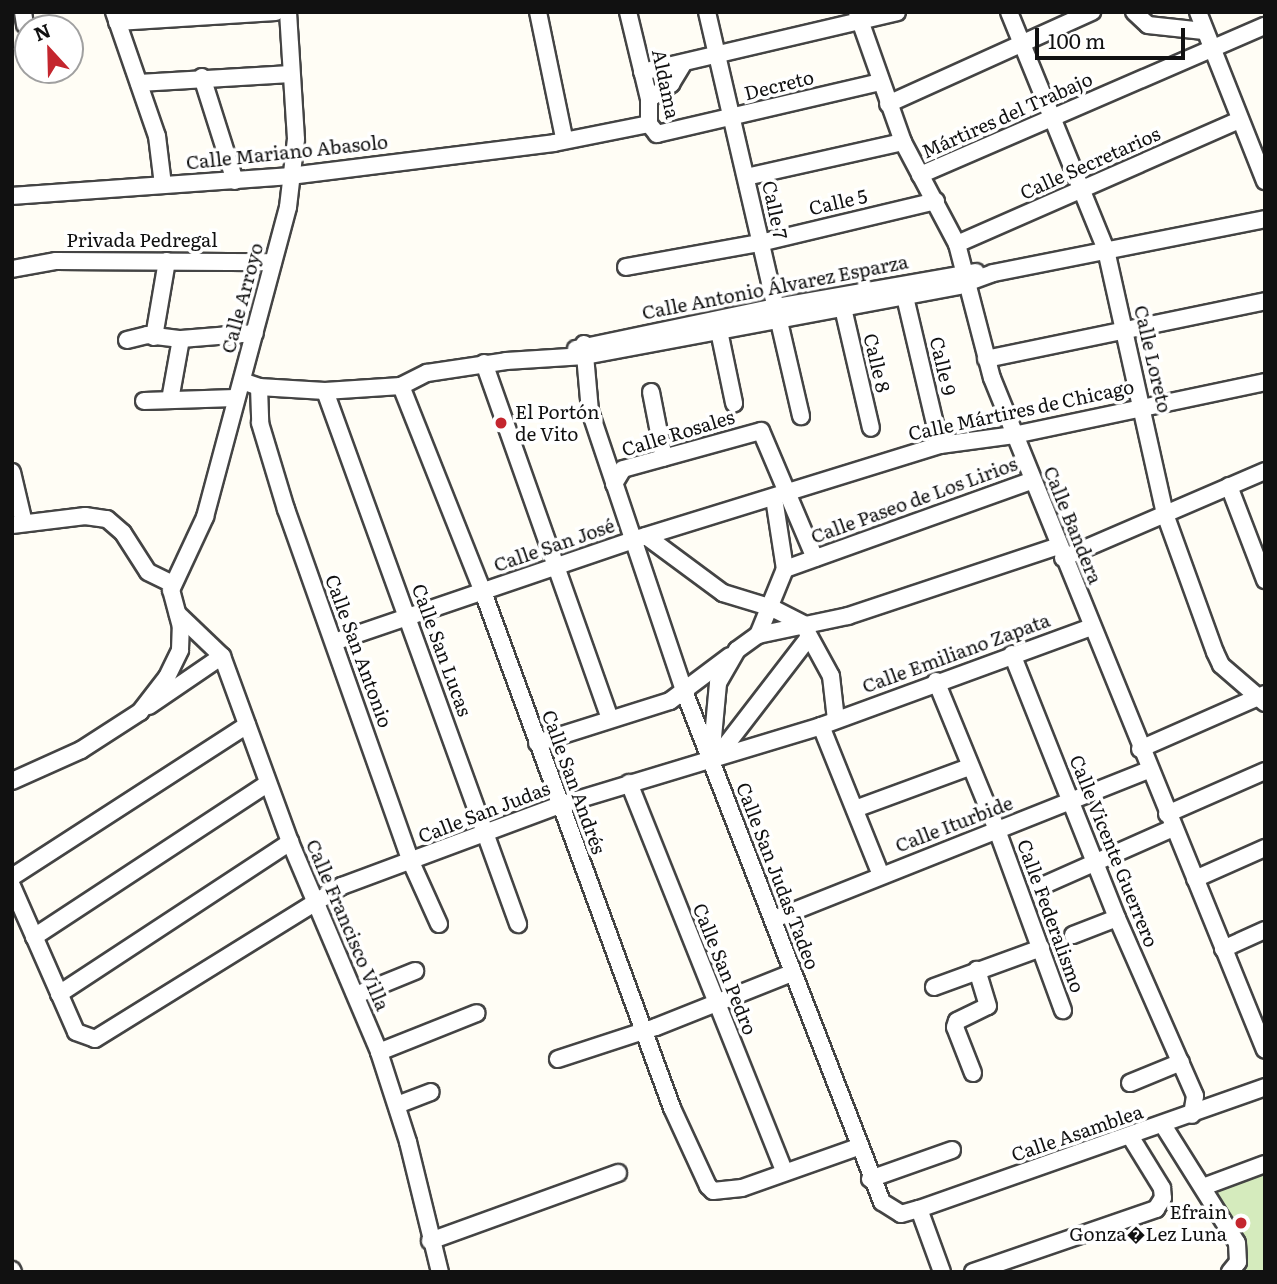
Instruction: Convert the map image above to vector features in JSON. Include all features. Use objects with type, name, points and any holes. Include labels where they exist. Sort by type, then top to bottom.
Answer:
[{"type":"street","points":[[163,184],[157,136],[116,17],[276,12]]},
{"type":"street","name":"Calle Arroyo","points":[[173,584],[205,517],[288,207],[296,138],[288,12]]},
{"type":"street","points":[[538,12],[564,138]]},
{"type":"street","name":"Calle 7","points":[[707,12],[801,416]]},
{"type":"street","points":[[642,72],[719,56],[859,18],[897,12]]},
{"type":"street","name":"Calle Loreto","points":[[1009,12],[1106,250],[1165,514],[1221,665],[1264,697]]},
{"type":"street","points":[[888,103],[1092,12]]},
{"type":"street","points":[[1134,12],[1148,25],[1204,32]]},
{"type":"street","points":[[1198,12],[1240,120],[1257,144],[1265,181]]},
{"type":"street","name":"Aldama","points":[[632,13],[649,99],[649,124],[657,134],[688,130]]},
{"type":"street","name":"Calle Bandera","points":[[859,18],[903,142],[957,243],[968,277],[986,359],[1014,435],[1223,949],[1257,1013],[1265,1050]]},
{"type":"street","name":"Mártires del Trabajo","points":[[920,175],[1265,26]]},
{"type":"street","points":[[649,99],[671,84],[683,64]]},
{"type":"street","points":[[139,83],[202,77],[291,74]]},
{"type":"street","points":[[202,77],[235,181]]},
{"type":"street","name":"Decreto","points":[[688,130],[880,82]]},
{"type":"street","name":"Calle Secretarios","points":[[957,243],[1240,120]]},
{"type":"street","name":"Calle Mariano Abasolo","points":[[12,196],[290,176],[554,144],[564,138],[649,124]]},
{"type":"street","points":[[746,177],[903,142]]},
{"type":"street","name":"Calle 5","points":[[626,267],[760,243],[936,201]]},
{"type":"street","name":"Calle Antonio Álvarez Esparza","points":[[242,381],[259,387],[325,391],[401,386],[428,373],[484,363],[567,354],[1265,219]]},
{"type":"street","name":"Privada Pedregal","points":[[12,268],[56,261],[273,262]]},
{"type":"street","points":[[154,337],[167,261]]},
{"type":"street","name":"Calle Antonio Álvarez Esparza","points":[[585,350],[719,331],[778,313],[843,308],[905,297],[968,277]]},
{"type":"street","name":"Calle 9","points":[[905,297],[940,445]]},
{"type":"street","points":[[986,359],[1265,301]]},
{"type":"street","name":"Calle 8","points":[[843,308],[871,428]]},
{"type":"street","points":[[719,331],[734,403]]},
{"type":"street","points":[[127,340],[154,337],[181,340],[255,334]]},
{"type":"street","points":[[170,400],[181,340]]},
{"type":"street","name":"Calle San Judas Tadeo","points":[[585,350],[590,411],[608,458],[614,484],[639,538],[684,691],[714,758],[870,1179],[882,1202],[901,1214]]},
{"type":"street","points":[[484,363],[558,565],[610,718]]},
{"type":"street","name":"Calle Mártires de Chicago","points":[[782,496],[940,445],[1014,435],[1265,382]]},
{"type":"street","name":"Calle San Andrés","points":[[401,386],[483,592],[672,1108],[713,1191],[742,1188],[784,1170]]},
{"type":"street","name":"Calle San Antonio","points":[[259,387],[258,409],[264,439],[411,862],[439,924]]},
{"type":"street","name":"Calle San Lucas","points":[[325,391],[518,924]]},
{"type":"street","points":[[651,392],[664,458]]},
{"type":"street","points":[[144,401],[235,398]]},
{"type":"street","name":"Calle Rosales","points":[[614,484],[623,469],[761,431],[782,496]]},
{"type":"street","points":[[608,458],[623,469]]},
{"type":"street","points":[[758,635],[807,633],[1061,552],[1165,514],[1265,471]]},
{"type":"street","points":[[12,472],[18,524],[85,516],[107,519],[123,533],[148,572],[173,584],[170,596],[178,614],[181,638],[175,663],[140,712]]},
{"type":"street","name":"Calle Paseo de Los Lirios","points":[[785,569],[1033,480]]},
{"type":"street","points":[[1229,486],[1265,580]]},
{"type":"street","points":[[782,496],[812,559]]},
{"type":"street","points":[[537,743],[670,701],[758,635],[772,608],[785,569],[782,496]]},
{"type":"street","name":"Calle San José","points":[[334,642],[639,538],[782,496]]},
{"type":"street","points":[[639,538],[723,593],[772,608],[807,633],[831,676],[828,723],[855,809],[881,875]]},
{"type":"street","name":"Calle Francisco Villa","points":[[178,614],[222,656],[290,842],[379,1052],[397,1105],[440,1272]]},
{"type":"street","name":"Calle Emiliano Zapata","points":[[714,758],[828,723],[936,681],[1091,627]]},
{"type":"street","points":[[714,758],[807,633]]},
{"type":"street","points":[[714,758],[714,697],[737,650]]},
{"type":"street","name":"Calle Vicente Guerrero","points":[[1012,654],[1117,918],[1195,1096],[1192,1115]]},
{"type":"street","points":[[12,781],[81,750],[222,656]]},
{"type":"street","name":"Calle Federalismo","points":[[936,681],[969,767],[998,830],[1063,1010]]},
{"type":"street","points":[[1140,749],[1264,697]]},
{"type":"street","points":[[12,877],[247,725]]},
{"type":"street","name":"Calle San Judas","points":[[59,994],[76,1032],[95,1039],[316,903],[327,892],[560,805],[714,758]]},
{"type":"street","points":[[855,809],[969,767]]},
{"type":"street","name":"Calle Iturbide","points":[[774,919],[1149,770]]},
{"type":"street","points":[[1042,886],[1095,862],[1265,771]]},
{"type":"street","points":[[34,937],[268,783]]},
{"type":"street","name":"Calle San Pedro","points":[[629,783],[784,1170]]},
{"type":"street","points":[[12,886],[59,994],[290,842]]},
{"type":"street","points":[[1195,879],[1265,848]]},
{"type":"street","points":[[1073,935],[1117,918]]},
{"type":"street","points":[[1223,949],[1265,930]]},
{"type":"street","points":[[934,987],[1041,948]]},
{"type":"street","points":[[973,1073],[955,1027],[957,1021],[988,1006],[977,970]]},
{"type":"street","points":[[356,995],[415,971]]},
{"type":"street","points":[[558,1059],[716,1004],[792,973]]},
{"type":"street","points":[[379,1052],[477,1013]]},
{"type":"street","points":[[1130,1083],[1181,1062]]},
{"type":"street","name":"Calle Asamblea","points":[[901,1214],[1192,1115],[1265,1087]]},
{"type":"street","points":[[397,1105],[431,1091]]},
{"type":"street","points":[[1163,1125],[1237,1243],[1238,1262],[1230,1272]]},
{"type":"street","points":[[973,1272],[1156,1209],[1163,1198],[1162,1188],[1130,1136]]},
{"type":"street","points":[[784,1170],[858,1147]]},
{"type":"street","points":[[870,1179],[952,1150]]},
{"type":"street","points":[[1203,1187],[1265,1164]]},
{"type":"street","points":[[430,1241],[618,1172]]},
{"type":"street","points":[[919,1209],[942,1272]]},
{"type":"green space","points":[[1265,1172],[1265,1272],[1246,1272],[1244,1241],[1213,1193]]},
{"type":"place","name":"El Portón de Vito","points":[[501,423]]},
{"type":"place","name":"Efrain Gonza�Lez Luna","points":[[1241,1223]]}]
